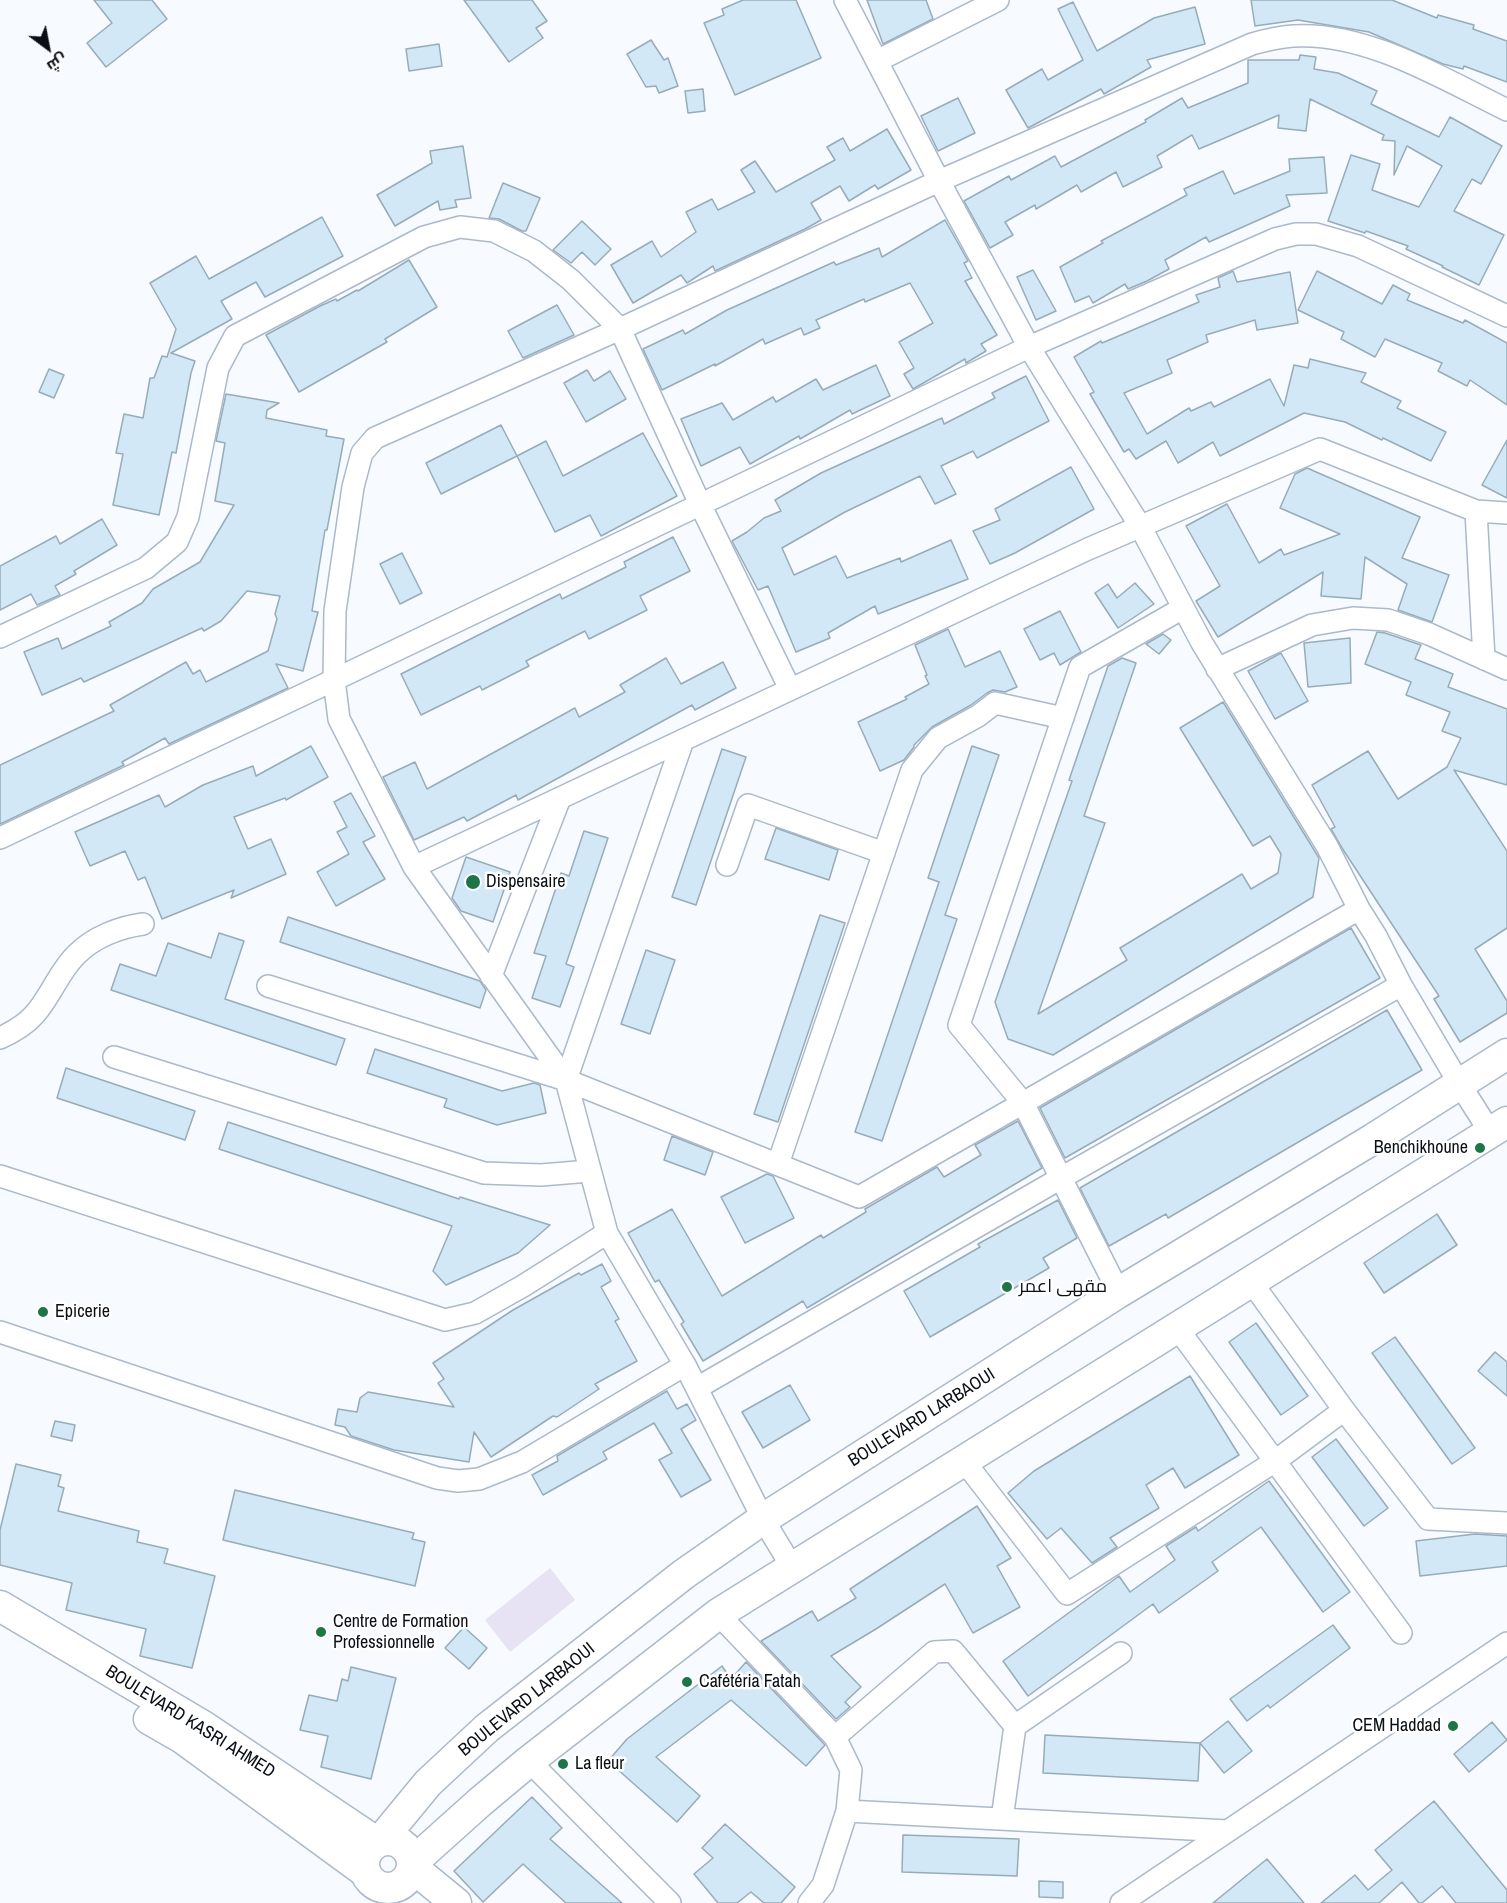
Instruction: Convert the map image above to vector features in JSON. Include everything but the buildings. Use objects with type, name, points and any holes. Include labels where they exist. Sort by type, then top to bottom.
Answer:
[{"type":"main road","name":"BOULEVARD LARBAOUI","points":[[378,1841],[428,1783],[487,1728],[684,1574],[764,1519],[1119,1293],[1373,1139],[1507,1054]]},
{"type":"main road","points":[[456,1903],[412,1865],[411,1856],[400,1843],[393,1840],[378,1841],[365,1855],[364,1871],[369,1879],[401,1895],[412,1865],[480,1802],[529,1761],[718,1614],[1252,1283],[1498,1127]]},
{"type":"main road","name":"BOULEVARD KASRI AHMED","points":[[0,1606],[203,1726],[378,1841]]},
{"type":"main road","name":"BOULEVARD KASRI AHMED","points":[[0,1630],[182,1738],[364,1871]]},
{"type":"street","points":[[845,0],[1029,347],[1140,526],[1217,669],[1327,846],[1401,985],[1459,1083],[1498,1127]]},
{"type":"street","points":[[876,61],[998,0]]},
{"type":"street","points":[[792,1567],[764,1519],[685,1365],[607,1233],[566,1080],[414,867],[339,718],[333,680],[335,611],[353,487],[362,453],[375,438],[620,329],[939,181],[1252,44],[1295,36],[1337,39],[1389,53],[1507,110]]},
{"type":"street","points":[[0,638],[146,568],[177,542],[188,517],[218,368],[235,336],[424,237],[460,227],[494,231],[534,251],[571,279],[620,329],[700,504],[790,689]]},
{"type":"street","points":[[0,838],[1029,347],[1275,239],[1296,234],[1316,234],[1358,246],[1507,316]]},
{"type":"street","points":[[414,867],[1140,526],[1320,449],[1476,511],[1507,513]]},
{"type":"street","points":[[1476,511],[1484,658]]},
{"type":"street","points":[[1119,1293],[1023,1103],[959,1025],[1080,667],[1184,608]]},
{"type":"street","points":[[1217,669],[1312,625],[1353,618],[1388,620],[1429,634],[1507,669]]},
{"type":"street","points":[[778,1164],[912,770],[938,738],[978,716],[995,703],[1063,718]]},
{"type":"street","points":[[566,1080],[683,740]]},
{"type":"street","points":[[491,976],[560,798]]},
{"type":"street","points":[[728,865],[748,805],[884,853]]},
{"type":"street","points":[[268,986],[566,1080],[860,1197],[1359,909]]},
{"type":"street","points":[[0,1038],[34,1014],[77,953],[98,939],[128,926],[143,924]]},
{"type":"street","points":[[697,1388],[1401,985]]},
{"type":"street","points":[[114,1057],[484,1173],[541,1175],[590,1171]]},
{"type":"street","points":[[0,1176],[445,1320],[475,1313],[607,1233]]},
{"type":"street","points":[[1252,1283],[1344,1410],[1428,1519],[1507,1523]]},
{"type":"street","points":[[1178,1329],[1401,1633]]},
{"type":"street","points":[[0,1332],[437,1478],[458,1481],[479,1479],[522,1462],[685,1365]]},
{"type":"street","points":[[964,1461],[1067,1594],[1274,1462],[1344,1410]]},
{"type":"street","points":[[718,1614],[835,1737],[851,1770],[848,1811],[823,1885],[810,1903]]},
{"type":"street","points":[[1122,1903],[1507,1643]]},
{"type":"street","points":[[835,1737],[934,1652],[953,1651],[1015,1726]]},
{"type":"street","points":[[1002,1819],[1015,1726],[1121,1653]]},
{"type":"street","points":[[529,1761],[670,1903]]},
{"type":"street","points":[[848,1811],[1228,1831]]},
{"type":"shaded area","points":[[550,1568],[575,1600],[510,1652],[485,1620]]},
{"type":"place","name":"Dispensaire","points":[[473,882]]},
{"type":"place","name":"Benchikhoune","points":[[1480,1148]]},
{"type":"place","name":"مقهى اعمر","points":[[1007,1287]]},
{"type":"place","name":"Epicerie","points":[[43,1312]]},
{"type":"place","name":"Centre de Formation Professionnelle","points":[[321,1632]]},
{"type":"place","name":"Cafétéria Fatah","points":[[687,1682]]},
{"type":"place","name":"CEM Haddad","points":[[1453,1726]]},
{"type":"place","name":"La fleur","points":[[563,1764]]}]
